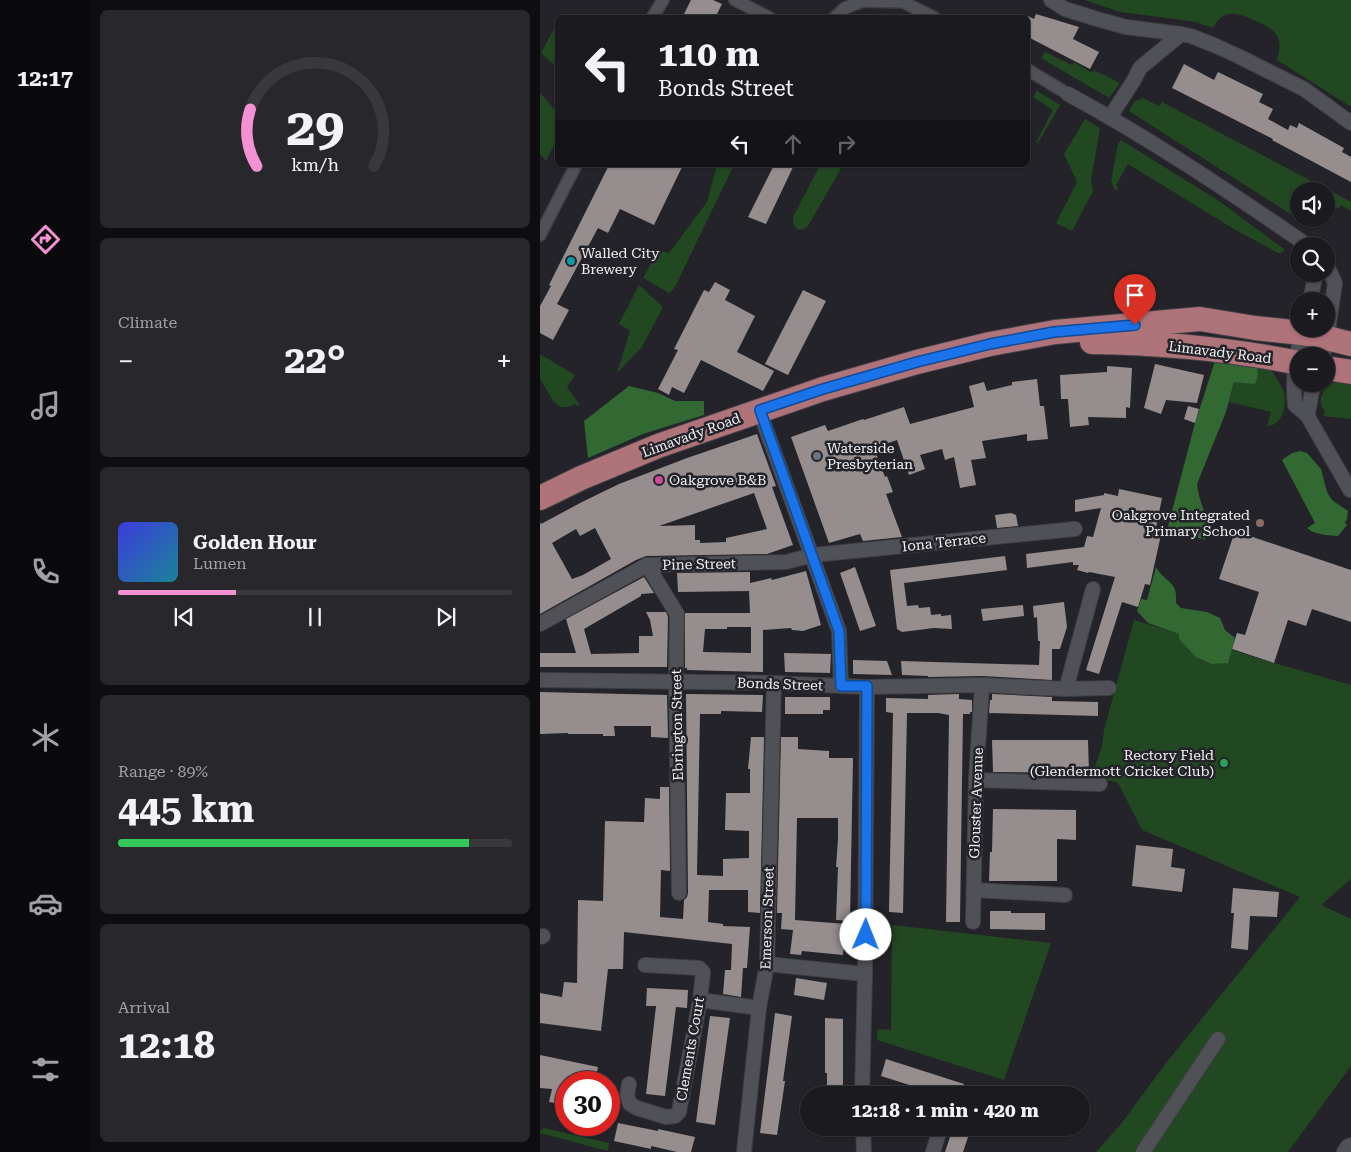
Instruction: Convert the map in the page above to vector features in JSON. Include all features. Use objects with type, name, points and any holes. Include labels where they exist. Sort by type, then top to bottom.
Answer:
[{"type":"highway","name":"Limavady Road","points":[[540,498],[581,478],[658,446],[760,410],[823,389],[917,362],[990,344],[1054,332],[1200,319],[1255,328],[1300,347]]},
{"type":"highway","name":"Limavady Road","points":[[990,344],[1077,342],[1139,343],[1200,348],[1290,347]]},
{"type":"highway","name":"Limavady Road","points":[[1335,350],[1351,344]]},
{"type":"highway","points":[[1335,355],[1351,359]]},
{"type":"highway","name":"Limavady Road","points":[[1335,360],[1351,372]]},
{"type":"street","points":[[654,15],[663,0]]},
{"type":"street","points":[[735,0],[764,15]]},
{"type":"street","points":[[1051,0],[1065,9],[1097,19],[1126,26],[1191,36],[1238,56],[1304,89],[1351,123]]},
{"type":"street","points":[[837,15],[845,8],[863,1],[903,2],[929,15]]},
{"type":"street","points":[[1110,118],[1140,68],[1181,34]]},
{"type":"street","points":[[1030,71],[1208,178],[1295,237]]},
{"type":"street","points":[[540,235],[575,167]]},
{"type":"street","points":[[1326,347],[1334,282]]},
{"type":"street","points":[[1294,392],[1295,405],[1307,415],[1350,490]]},
{"type":"street","points":[[1307,415],[1311,405],[1311,392]]},
{"type":"street","points":[[760,410],[839,631],[841,686]]},
{"type":"street","name":"Iona Terrace","points":[[813,555],[1076,529]]},
{"type":"street","name":"Pine Street","points":[[540,624],[648,565],[786,562],[813,555]]},
{"type":"street","name":"Ebrington Street","points":[[648,565],[677,614],[679,893]]},
{"type":"street","points":[[1066,689],[1093,589]]},
{"type":"street","name":"Bonds Street","points":[[540,680],[774,682],[841,686],[982,684],[1066,689],[1109,688]]},
{"type":"street","name":"Emerson Street","points":[[744,1152],[759,1008],[767,964],[774,682]]},
{"type":"street","name":"Glouster Avenue","points":[[973,922],[976,780],[982,684]]},
{"type":"street","points":[[862,1086],[867,686]]},
{"type":"street","points":[[976,780],[1100,784]]},
{"type":"street","points":[[974,890],[1065,895]]},
{"type":"street","points":[[767,964],[865,974]]},
{"type":"street","name":"Clements Court","points":[[628,1084],[627,1096],[630,1104],[637,1108],[666,1116],[676,1116],[679,1112],[700,1000],[703,972],[698,968],[646,965]]},
{"type":"street","points":[[700,1000],[759,1008]]},
{"type":"street","points":[[1143,1152],[1218,1039]]},
{"type":"street","points":[[863,1136],[864,1152]]},
{"type":"street","points":[[933,1152],[938,1136]]},
{"type":"street","points":[[1344,1152],[1351,1145]]},
{"type":"green space","points":[[1085,0],[1351,0],[1351,107],[1277,60],[1280,47],[1276,34],[1269,27],[1247,17],[1228,14],[1223,16],[1213,28],[1195,22],[1120,12]]},
{"type":"green space","points":[[555,27],[555,65],[541,53]]},
{"type":"green space","points":[[1045,52],[1072,65],[1074,62],[1092,73],[1094,70],[1120,83],[1109,98],[1041,58]]},
{"type":"green space","points":[[1037,91],[1060,105],[1038,143],[1036,142],[1053,110],[1033,97]]},
{"type":"green space","points":[[540,93],[555,110],[555,143],[546,161],[540,154]]},
{"type":"green space","points":[[1143,98],[1159,106],[1162,102],[1313,182],[1290,182],[1290,214],[1129,111],[1135,101]]},
{"type":"green space","points":[[1085,119],[1100,128],[1091,180],[1093,191],[1072,231],[1056,223],[1077,182],[1064,154]]},
{"type":"green space","points":[[1121,140],[1219,201],[1284,249],[1283,252],[1278,253],[1234,229],[1128,164],[1116,185],[1118,188],[1116,191],[1111,182],[1118,143]]},
{"type":"green space","points":[[716,167],[733,167],[674,289],[669,293],[643,278],[658,250],[669,253],[707,202]]},
{"type":"green space","points":[[819,167],[842,167],[808,226],[802,230],[797,229],[793,217]]},
{"type":"green space","points":[[1335,194],[1351,202],[1351,211],[1341,205],[1338,209],[1335,208]]},
{"type":"green space","points":[[639,285],[663,307],[642,347],[617,373],[630,331],[619,324]]},
{"type":"green space","points":[[540,354],[575,375],[567,387],[580,405],[575,404],[561,407],[554,402],[540,379]]},
{"type":"green space","points":[[1216,358],[1257,366],[1258,375],[1255,384],[1234,382],[1226,412],[1197,484],[1202,505],[1211,524],[1205,540],[1185,533],[1169,536],[1166,534],[1195,423]]},
{"type":"green space","points":[[1239,363],[1269,368],[1272,371],[1282,388],[1285,398],[1284,409],[1276,423],[1267,426],[1271,412],[1229,402]]},
{"type":"green space","points":[[1351,381],[1351,419],[1323,416],[1325,411],[1321,398],[1324,392],[1335,392],[1335,382]]},
{"type":"green space","points":[[629,386],[658,393],[675,401],[704,401],[704,415],[643,434],[588,458],[584,421]]},
{"type":"green space","points":[[1300,451],[1307,453],[1321,469],[1327,492],[1332,500],[1348,511],[1345,523],[1347,525],[1338,536],[1317,533],[1307,528],[1315,523],[1282,460],[1292,453]]},
{"type":"green space","points":[[1156,567],[1173,586],[1176,603],[1181,608],[1207,612],[1220,618],[1225,630],[1235,638],[1228,663],[1212,664],[1196,657],[1179,639],[1179,634],[1148,623],[1137,611],[1141,599],[1147,600]]},
{"type":"green space","points":[[1134,620],[1351,685],[1351,879],[1321,905],[1351,919],[1351,1066],[1288,1152],[1096,1152],[1121,1124],[1166,1063],[1300,897],[1142,830],[1118,783],[1103,779],[1091,779],[1102,746],[1104,730]]},
{"type":"green space","points":[[892,925],[1051,943],[1004,1080],[877,1040],[878,1029],[891,1030]]},
{"type":"green space","points":[[544,1128],[555,1131],[555,1136],[579,1136],[609,1143],[608,1151],[540,1133]]},
{"type":"building","points":[[691,0],[713,0],[722,4],[716,15],[684,15]]},
{"type":"building","points":[[1036,14],[1079,27],[1073,39],[1099,52],[1090,69],[1030,38],[1030,17],[1034,19]]},
{"type":"building","points":[[1184,64],[1214,80],[1218,72],[1263,94],[1259,102],[1273,109],[1268,119],[1288,130],[1290,125],[1297,128],[1299,123],[1344,148],[1342,152],[1351,157],[1351,182],[1273,139],[1172,88]]},
{"type":"building","points":[[608,167],[682,167],[654,225],[620,209],[608,233],[598,228],[557,304],[569,310],[553,340],[540,333],[540,306],[551,286],[549,285]]},
{"type":"building","points":[[773,167],[793,167],[766,224],[748,217]]},
{"type":"building","points":[[715,282],[730,290],[725,300],[755,316],[737,352],[774,371],[763,391],[701,360],[684,393],[672,387],[669,395],[658,389],[678,350],[674,349],[704,290],[709,292]]},
{"type":"building","points":[[803,290],[826,301],[788,375],[765,364]]},
{"type":"building","points":[[1155,364],[1204,375],[1197,403],[1166,400],[1161,414],[1144,408]]},
{"type":"building","points":[[1107,366],[1132,368],[1130,408],[1126,407],[1126,418],[1088,417],[1089,425],[1070,427],[1068,399],[1061,399],[1060,375],[1107,372]]},
{"type":"building","points":[[1037,379],[1040,406],[1044,406],[1048,439],[1027,441],[1027,434],[982,441],[986,458],[971,460],[976,485],[960,488],[954,457],[945,460],[942,449],[920,455],[925,469],[909,475],[897,440],[874,448],[893,492],[886,494],[902,537],[863,541],[860,534],[829,543],[791,437],[825,425],[828,431],[904,407],[910,424],[974,407],[969,386],[984,382],[987,391],[1012,385],[1012,382]]},
{"type":"building","points":[[1188,406],[1199,409],[1195,423],[1184,419]]},
{"type":"building","points":[[757,434],[776,486],[772,487],[793,545],[767,554],[646,556],[540,614],[540,522],[541,524],[619,484]],"holes":[[[754,493],[767,529],[726,538],[726,542],[700,543],[700,540],[695,540],[695,525],[659,526]],[[595,528],[611,559],[572,579],[552,543],[576,529],[580,536]]]},
{"type":"building","points":[[1119,489],[1162,498],[1156,528],[1162,530],[1150,585],[1145,584],[1138,607],[1122,602],[1099,674],[1086,670],[1115,577],[1077,570],[1079,565],[1073,565],[1073,562],[1027,568],[1026,554],[1084,547],[1087,536],[1093,537],[1101,508],[1075,512],[1075,500],[1104,495],[1104,493],[1118,496]]},
{"type":"building","points":[[1011,513],[1016,515],[1018,526],[997,528],[995,515]]},
{"type":"building","points":[[1235,531],[1351,570],[1351,622],[1312,609],[1306,626],[1288,620],[1274,663],[1232,649],[1237,633],[1245,635],[1259,592],[1219,579]]},
{"type":"building","points":[[1005,556],[1007,570],[904,583],[907,606],[930,607],[931,615],[951,615],[952,629],[934,628],[902,632],[897,629],[890,570]]},
{"type":"building","points":[[855,567],[876,626],[860,631],[840,573]]},
{"type":"building","points":[[806,571],[821,625],[803,631],[792,630],[791,628],[763,630],[763,672],[687,670],[685,668],[685,613],[750,613],[749,591],[678,592],[677,573],[750,572],[750,583],[771,578],[772,580]],"holes":[[[751,627],[751,653],[703,652],[705,629]]]},
{"type":"building","points":[[644,577],[654,593],[641,594],[641,596],[584,629],[591,654],[639,653],[639,636],[653,636],[650,620],[646,612],[666,612],[668,617],[667,667],[540,667],[540,653],[576,653],[566,619]]},
{"type":"building","points":[[1064,602],[1067,627],[1060,649],[1052,649],[1052,680],[982,676],[928,677],[902,675],[901,661],[1039,665],[1040,641],[1038,641],[1037,617],[1034,618],[1033,606]]},
{"type":"building","points":[[1023,605],[1024,616],[983,621],[981,609]]},
{"type":"building","points":[[784,653],[831,654],[830,673],[785,672]]},
{"type":"building","points":[[853,660],[887,661],[892,675],[853,674]]},
{"type":"building","points":[[540,692],[667,695],[668,738],[651,737],[651,726],[614,726],[615,736],[568,733],[540,734]]},
{"type":"building","points":[[686,694],[763,695],[762,712],[721,711],[721,714],[700,714],[697,875],[723,876],[723,859],[749,858],[749,831],[725,830],[726,793],[750,793],[750,769],[748,769],[751,737],[764,737],[760,913],[748,912],[748,890],[709,890],[708,922],[723,924],[723,926],[750,927],[747,968],[743,968],[741,997],[723,994],[725,970],[731,970],[732,944],[624,932],[623,969],[608,969],[601,1031],[540,1023],[540,993],[562,997],[564,982],[577,983],[578,900],[603,901],[605,821],[644,822],[645,798],[660,799],[660,787],[669,787],[670,871],[661,870],[660,917],[683,919],[684,900],[688,893]]},
{"type":"building","points":[[959,694],[959,699],[972,700],[972,712],[970,714],[963,714],[960,922],[946,922],[949,715],[938,713],[907,713],[903,913],[889,912],[893,713],[886,712],[886,698],[928,699],[928,695]]},
{"type":"building","points":[[992,694],[1052,697],[1052,701],[1098,702],[1098,716],[989,713]]},
{"type":"building","points":[[785,697],[830,697],[830,710],[823,710],[823,714],[785,714]]},
{"type":"building","points":[[781,737],[798,737],[798,749],[829,751],[829,758],[853,758],[850,921],[836,920],[838,818],[797,818],[795,920],[846,924],[843,955],[802,951],[801,955],[790,954],[793,930],[781,929],[782,913],[777,913]]},
{"type":"building","points":[[992,740],[1088,740],[1089,773],[993,772]]},
{"type":"building","points":[[993,809],[1076,810],[1076,840],[1057,839],[1057,881],[989,881]]},
{"type":"building","points":[[1136,845],[1173,849],[1171,867],[1185,869],[1182,892],[1132,886]]},
{"type":"building","points":[[1233,888],[1279,892],[1277,917],[1250,916],[1248,950],[1231,948],[1234,913],[1231,913]]},
{"type":"building","points":[[990,911],[1045,913],[1045,930],[990,929]]},
{"type":"building","points":[[796,978],[827,983],[824,1000],[794,995]]},
{"type":"building","points":[[647,988],[688,990],[687,1008],[676,1007],[665,1096],[646,1094],[656,1006],[646,1006]]},
{"type":"building","points":[[775,1013],[792,1016],[777,1135],[760,1133]]},
{"type":"building","points":[[710,1016],[730,1018],[715,1125],[696,1122]]},
{"type":"building","points":[[825,1018],[843,1019],[843,1086],[827,1086],[827,1073],[825,1073]]},
{"type":"building","points":[[540,1055],[598,1067],[597,1071],[555,1071],[555,1103],[549,1102],[552,1089],[540,1088]]},
{"type":"building","points":[[886,1059],[964,1084],[963,1086],[913,1086],[881,1076]]},
{"type":"building","points":[[620,1123],[695,1137],[691,1152],[677,1152],[651,1146],[651,1149],[614,1141],[615,1136],[620,1136]]},
{"type":"building","points":[[950,1136],[968,1136],[963,1152],[945,1152]]},
{"type":"place","name":"Walled City Brewery","points":[[571,261]]},
{"type":"place","name":"Waterside Presbyterian","points":[[817,456]]},
{"type":"place","name":"Oakgrove B&B","points":[[659,480]]},
{"type":"place","name":"Oakgrove Integrated Primary School","points":[[1260,523]]},
{"type":"place","name":"Rectory Field (Glendermott Cricket Club)","points":[[1224,763]]},
{"type":"route","points":[[866,935],[867,686],[841,686],[839,631],[760,410],[823,389],[917,362],[990,344],[1054,332],[1135,325]]}]
